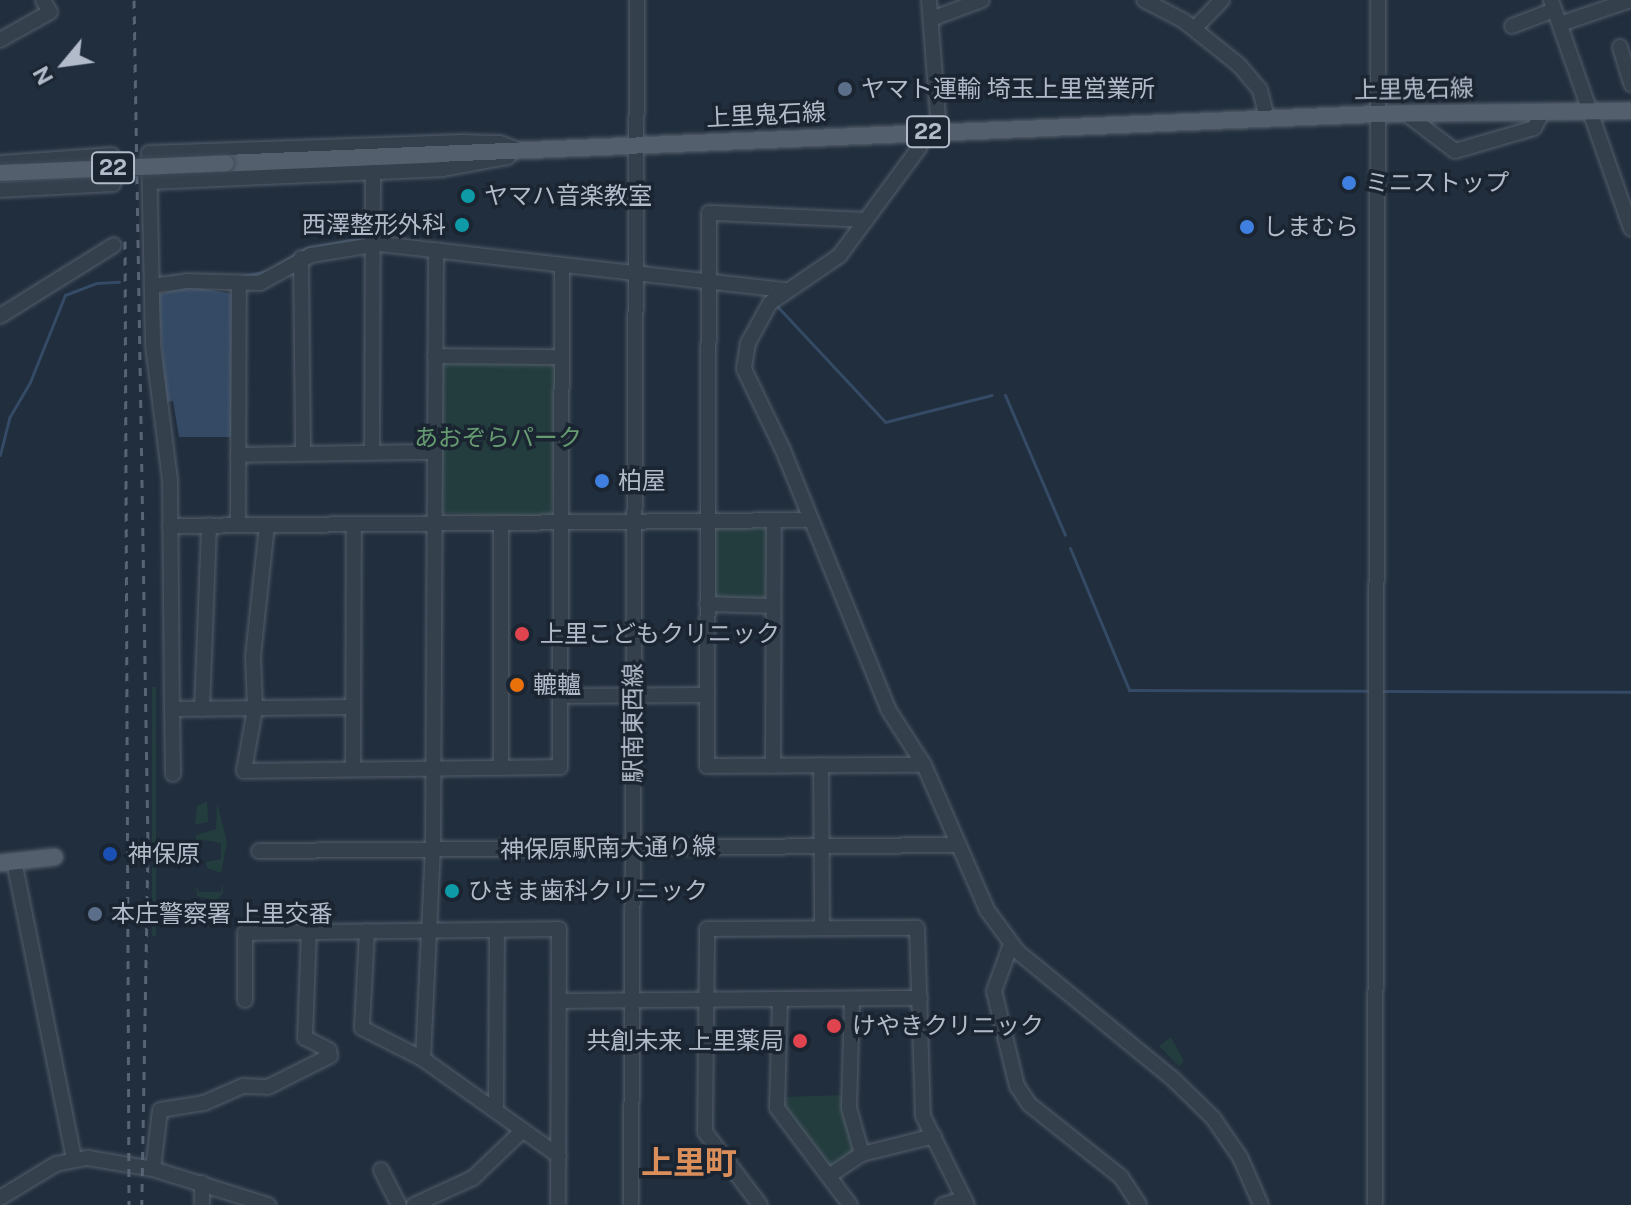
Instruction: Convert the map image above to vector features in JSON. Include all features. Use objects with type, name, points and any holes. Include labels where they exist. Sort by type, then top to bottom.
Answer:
[{"type":"main road","name":"上里鬼石線","points":[[0,173],[1267,118],[1631,111]]},
{"type":"main road","points":[[7,862],[55,857]]},
{"type":"street","points":[[0,40],[50,12],[43,0]]},
{"type":"street","name":"駅南東西線","points":[[631,1205],[637,0]]},
{"type":"street","points":[[929,0],[934,18],[932,132],[827,267],[786,290],[761,316],[744,369],[888,709],[924,765],[974,888],[1011,944],[1192,1095],[1227,1134],[1261,1205]]},
{"type":"street","points":[[934,18],[982,0]]},
{"type":"street","points":[[1144,0],[1195,28],[1251,78],[1266,104],[1267,118]]},
{"type":"street","points":[[1375,1205],[1378,0]]},
{"type":"street","points":[[1512,26],[1555,11],[1631,0]]},
{"type":"street","points":[[1195,28],[1213,4]]},
{"type":"street","points":[[1555,11],[1631,228]]},
{"type":"street","points":[[1620,47],[1631,84]]},
{"type":"street","points":[[1405,113],[1455,151],[1534,128],[1543,111]]},
{"type":"street","points":[[173,774],[170,526],[152,286],[149,153],[463,142],[500,143],[520,151]]},
{"type":"street","points":[[150,182],[442,169],[505,158],[520,151]]},
{"type":"street","points":[[0,163],[112,155],[113,184],[0,190]]},
{"type":"street","points":[[372,452],[373,172]]},
{"type":"street","points":[[866,220],[709,213],[707,766],[924,765]]},
{"type":"street","points":[[152,286],[187,281],[260,283],[301,258],[373,244],[786,290]]},
{"type":"street","points":[[0,316],[114,245]]},
{"type":"street","points":[[423,1059],[433,850],[436,250]]},
{"type":"street","points":[[301,258],[303,453]]},
{"type":"street","points":[[267,525],[253,656],[255,709],[244,771],[560,767],[562,265]]},
{"type":"street","points":[[238,525],[239,284]]},
{"type":"street","points":[[435,356],[562,357]]},
{"type":"street","points":[[238,455],[434,452]]},
{"type":"street","points":[[170,526],[810,520]]},
{"type":"street","points":[[773,766],[774,521]]},
{"type":"street","points":[[501,523],[501,768]]},
{"type":"street","points":[[353,769],[354,524]]},
{"type":"street","points":[[202,709],[209,525]]},
{"type":"street","points":[[707,604],[773,606]]},
{"type":"street","points":[[560,696],[707,695]]},
{"type":"street","points":[[172,709],[353,707]]},
{"type":"street","points":[[821,765],[822,928]]},
{"type":"street","name":"神保原駅南大通り線","points":[[259,851],[956,845]]},
{"type":"street","points":[[7,862],[74,1159]]},
{"type":"street","points":[[760,1205],[705,1132],[707,929],[917,928],[923,1116],[966,1202],[943,1205]]},
{"type":"street","points":[[245,1000],[245,933],[559,929],[558,1205]]},
{"type":"street","points":[[496,1110],[497,930]]},
{"type":"street","points":[[153,1169],[160,1110],[204,1103],[243,1086],[268,1087],[330,1056],[329,1050],[305,1038],[309,931]]},
{"type":"street","points":[[367,931],[362,1028],[423,1059],[559,1156]]},
{"type":"street","points":[[1011,944],[994,991],[1017,1086],[1029,1104],[1121,1177],[1139,1205]]},
{"type":"street","points":[[559,1001],[920,998]]},
{"type":"street","points":[[852,1000],[849,1108],[862,1154]]},
{"type":"street","points":[[780,1001],[777,1108],[850,1205]]},
{"type":"street","points":[[414,1205],[473,1178],[523,1130]]},
{"type":"street","points":[[829,1176],[862,1154],[934,1136]]},
{"type":"street","points":[[0,1198],[48,1168],[74,1159],[153,1169],[268,1205]]},
{"type":"street","points":[[381,1170],[399,1205]]},
{"type":"street","points":[[202,1183],[202,1205]]},
{"type":"green space","name":"あおぞらパーク","points":[[443,361],[557,365],[552,517],[438,513]]},
{"type":"green space","points":[[715,525],[769,528],[765,605],[711,602]]},
{"type":"green space","points":[[152,687],[156,687],[156,936],[152,936]]},
{"type":"green space","points":[[207,801],[208,822],[195,825],[197,806]]},
{"type":"green space","points":[[217,802],[227,842],[221,873],[207,868],[206,862],[221,859],[221,843],[205,840],[196,845],[196,835],[216,829]]},
{"type":"green space","points":[[223,882],[223,893],[217,901],[197,896],[196,884],[199,892],[221,892]]},
{"type":"green space","points":[[1171,1037],[1184,1061],[1179,1067],[1159,1046]]},
{"type":"green space","points":[[844,1095],[857,1152],[828,1169],[782,1107],[783,1097]]},
{"type":"water","points":[[187,286],[233,294],[231,437],[179,437],[173,401],[166,402],[158,295]]},
{"type":"waterway","points":[[242,276],[268,271],[306,248],[362,238]]},
{"type":"waterway","points":[[170,276],[215,275]]},
{"type":"waterway","points":[[0,455],[9,418],[30,382],[65,295],[97,283],[119,282]]},
{"type":"waterway","points":[[777,306],[885,422],[992,395]]},
{"type":"waterway","points":[[1005,395],[1065,535]]},
{"type":"waterway","points":[[1070,548],[1129,690],[1371,691]]},
{"type":"waterway","points":[[1383,691],[1631,692]]},
{"type":"railway","points":[[134,0],[148,848],[142,1205]]},
{"type":"railway","points":[[125,241],[129,1205]]},
{"type":"place","name":"ヤマト運輸 埼玉上里営業所","points":[[845,89]]},
{"type":"place","name":"ミニストップ","points":[[1349,183]]},
{"type":"place","name":"ヤマハ音楽教室","points":[[468,196]]},
{"type":"place","name":"西澤整形外科","points":[[462,225]]},
{"type":"place","name":"しまむら","points":[[1247,227]]},
{"type":"place","name":"柏屋","points":[[602,481]]},
{"type":"place","name":"上里こどもクリニック","points":[[522,634]]},
{"type":"place","name":"轆轤","points":[[517,685]]},
{"type":"place","name":"神保原","points":[[110,854]]},
{"type":"place","name":"ひきま歯科クリニック","points":[[452,891]]},
{"type":"place","name":"本庄警察署 上里交番","points":[[95,914]]},
{"type":"place","name":"けやきクリニック","points":[[834,1026]]},
{"type":"place","name":"共創未来 上里薬局","points":[[800,1041]]},
{"type":"district","name":"上里町","points":[[689,1163]]}]
